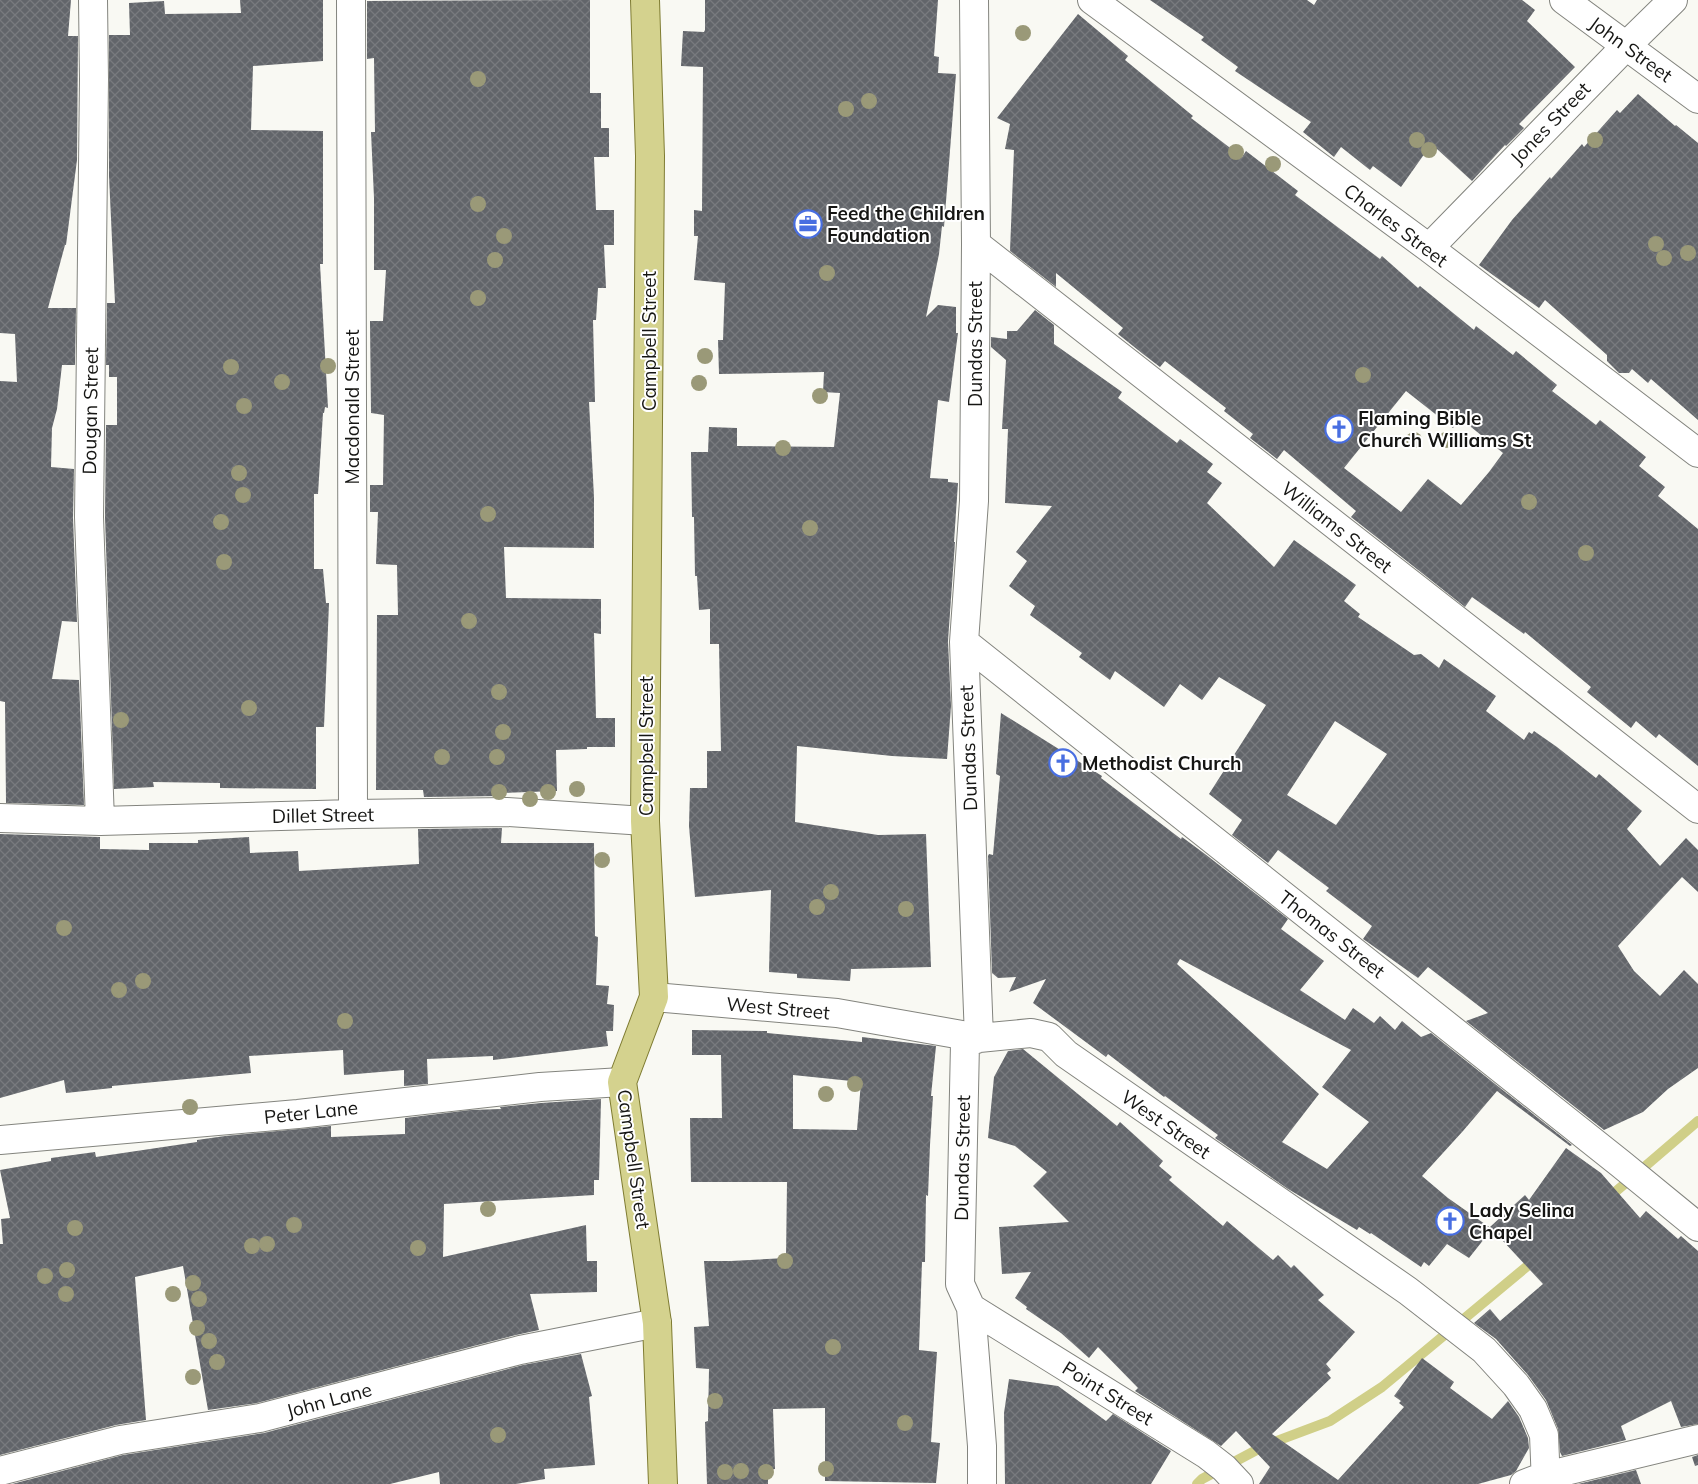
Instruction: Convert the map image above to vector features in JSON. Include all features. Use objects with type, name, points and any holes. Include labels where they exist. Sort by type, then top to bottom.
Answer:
[{"type":"main road","name":"Campbell Street","points":[[645,0],[650,156],[646,821],[654,997],[622,1082],[657,1323],[663,1484]]},
{"type":"street","name":"Dougan Street","points":[[93,0],[94,80],[89,517],[100,822]]},
{"type":"street","name":"Macdonald Street","points":[[351,0],[353,814]]},
{"type":"street","name":"Dundas Street","points":[[974,0],[976,244],[974,501],[964,642],[979,1038],[965,1042],[960,1284],[971,1308],[982,1446],[982,1484]]},
{"type":"street","name":"Charles Street","points":[[1092,0],[1429,248],[1698,453]]},
{"type":"street","name":"John Street","points":[[1564,0],[1698,98]]},
{"type":"street","name":"Jones Street","points":[[1429,248],[1673,0]]},
{"type":"street","name":"Williams Street","points":[[976,244],[1698,809]]},
{"type":"street","name":"Thomas Street","points":[[964,642],[1698,1227]]},
{"type":"street","name":"Dillet Street","points":[[0,818],[100,822],[353,814],[507,812],[646,821]]},
{"type":"street","name":"West Street","points":[[654,997],[837,1013],[979,1038],[1031,1033],[1049,1037],[1066,1054],[1408,1291],[1484,1350],[1516,1385],[1533,1409],[1544,1435],[1538,1481]]},
{"type":"street","name":"Peter Lane","points":[[0,1140],[298,1114],[540,1086],[622,1082]]},
{"type":"street","name":"Point Street","points":[[971,1308],[1206,1454],[1224,1468],[1239,1484]]},
{"type":"street","name":"John Lane","points":[[0,1471],[120,1440],[260,1418],[520,1350],[657,1323]]},
{"type":"street","points":[[1538,1481],[1698,1439]]},
{"type":"building","points":[[0,0],[71,0],[68,36],[78,36],[77,160],[66,245],[48,308],[76,308],[75,365],[62,365],[57,409],[52,428],[51,467],[74,469],[73,518],[77,622],[62,621],[52,679],[79,680],[84,805],[6,803],[5,702],[0,701],[0,381],[17,382],[15,334],[0,333]]},
{"type":"building","points":[[240,0],[323,0],[323,61],[253,66],[251,130],[323,131],[323,264],[320,264],[328,408],[325,407],[323,413],[318,494],[314,494],[314,569],[323,569],[326,603],[329,603],[324,727],[316,727],[316,789],[220,788],[220,783],[153,782],[154,787],[114,789],[105,517],[106,425],[117,425],[117,377],[109,377],[109,365],[106,365],[107,303],[115,303],[109,176],[109,35],[130,35],[129,3],[164,1],[165,14],[241,13]]},
{"type":"building","points":[[590,0],[590,93],[601,93],[601,128],[609,128],[609,157],[594,157],[596,210],[614,210],[614,245],[604,245],[606,288],[598,288],[596,320],[593,320],[595,402],[589,402],[594,497],[594,548],[504,547],[506,598],[601,599],[601,634],[594,633],[596,718],[615,718],[615,747],[556,750],[557,791],[503,793],[503,796],[424,797],[423,790],[376,790],[377,615],[398,615],[397,565],[376,564],[378,512],[370,512],[370,485],[383,485],[384,415],[371,413],[370,321],[383,321],[386,270],[374,270],[374,198],[371,132],[375,132],[374,58],[367,59],[367,1]]},
{"type":"building","points":[[705,0],[938,0],[934,56],[939,57],[938,73],[956,74],[944,227],[942,226],[939,254],[926,317],[938,305],[956,307],[956,333],[958,333],[949,402],[938,400],[930,478],[948,479],[948,482],[958,483],[948,641],[951,706],[947,759],[892,756],[797,746],[795,822],[878,835],[926,834],[931,967],[851,969],[850,981],[797,978],[797,974],[769,972],[771,890],[695,897],[689,826],[690,788],[707,788],[707,751],[721,751],[719,644],[710,644],[710,609],[699,610],[697,576],[695,576],[694,517],[692,517],[691,452],[708,452],[709,427],[737,428],[737,446],[834,447],[840,393],[823,392],[824,372],[719,374],[718,340],[723,340],[725,283],[694,280],[698,236],[694,236],[694,210],[702,211],[703,67],[681,66],[683,31],[704,32],[705,30]]},
{"type":"building","points":[[1150,0],[1307,0],[1314,5],[1317,0],[1522,0],[1535,10],[1527,21],[1575,67],[1519,124],[1524,128],[1505,145],[1472,181],[1437,149],[1435,151],[1430,146],[1401,187],[1373,166],[1370,170],[1341,147],[1334,157],[1303,132],[1311,122],[1235,71],[1238,67],[1201,40],[1204,37]]},
{"type":"building","points":[[1078,14],[1128,56],[1125,60],[1193,116],[1191,118],[1242,157],[1246,151],[1298,191],[1295,195],[1380,259],[1382,256],[1418,288],[1420,286],[1474,330],[1476,326],[1513,355],[1516,351],[1557,385],[1552,391],[1596,425],[1600,420],[1646,457],[1639,466],[1665,487],[1658,496],[1698,529],[1698,766],[1659,734],[1656,738],[1636,721],[1631,728],[1587,692],[1591,687],[1525,632],[1524,634],[1472,597],[1465,607],[1351,517],[1356,511],[1284,450],[1277,459],[1250,438],[1253,434],[1224,411],[1226,408],[1165,361],[1160,367],[1118,334],[1123,328],[1056,273],[1056,287],[1010,251],[1014,150],[1005,149],[1010,124],[997,118]],"holes":[[[1406,391],[1453,428],[1460,418],[1503,453],[1461,505],[1428,479],[1401,512],[1344,468]]]},
{"type":"building","points":[[1638,94],[1698,143],[1698,420],[1651,379],[1648,383],[1632,369],[1629,373],[1619,373],[1607,361],[1607,355],[1545,300],[1539,308],[1479,265],[1512,220],[1550,177],[1551,179],[1582,144],[1584,147],[1617,110],[1620,113]]},
{"type":"building","points":[[1035,310],[1054,325],[1054,344],[1122,392],[1118,398],[1177,443],[1180,439],[1213,464],[1207,472],[1222,483],[1207,503],[1274,567],[1294,540],[1356,585],[1344,601],[1360,614],[1358,617],[1414,655],[1421,654],[1439,668],[1444,659],[1496,696],[1486,711],[1524,740],[1529,732],[1532,734],[1534,731],[1596,778],[1599,774],[1642,811],[1627,829],[1660,866],[1686,838],[1698,850],[1698,892],[1682,877],[1618,946],[1634,971],[1660,996],[1684,970],[1698,984],[1698,1068],[1668,1089],[1643,1112],[1604,1130],[1466,1021],[1488,1013],[1428,967],[1418,978],[1363,939],[1372,926],[1326,891],[1329,888],[1278,850],[1268,863],[1232,835],[1242,820],[1209,794],[1266,705],[1219,677],[1202,700],[1180,684],[1164,707],[1115,671],[1110,680],[1079,657],[1082,653],[1030,615],[1035,606],[1009,586],[1027,561],[1016,552],[1052,506],[1005,503],[1008,429],[1002,429],[1006,360],[991,347],[991,337],[1007,339],[1007,331],[1017,331]],"holes":[[[1335,721],[1387,754],[1336,825],[1287,795]]]},
{"type":"building","points":[[1001,713],[1102,776],[1101,778],[1181,839],[1182,837],[1205,854],[1288,919],[1281,929],[1324,961],[1300,990],[1345,1020],[1353,1008],[1374,1023],[1380,1016],[1395,1030],[1402,1021],[1421,1037],[1431,1033],[1572,1145],[1570,1146],[1497,1091],[1422,1176],[1448,1198],[1492,1229],[1469,1258],[1447,1244],[1429,1266],[1424,1262],[1421,1267],[1371,1233],[1359,1227],[1357,1230],[1288,1189],[1215,1138],[1218,1135],[1108,1054],[1106,1057],[1033,1003],[1046,979],[1009,992],[1016,977],[998,978],[992,973],[988,856],[989,854],[993,855],[1000,776],[996,774]],"holes":[[[1180,959],[1351,1050],[1322,1087],[1369,1122],[1327,1169],[1282,1142],[1319,1094],[1177,964]]]},
{"type":"building","points":[[502,828],[501,843],[594,843],[595,936],[598,937],[596,985],[609,986],[607,1004],[614,1005],[613,1031],[606,1031],[608,1046],[493,1060],[493,1056],[427,1059],[428,1084],[404,1086],[404,1070],[344,1075],[343,1050],[249,1056],[251,1073],[112,1086],[112,1088],[66,1093],[64,1080],[0,1098],[0,834],[100,837],[100,849],[149,850],[149,843],[198,843],[198,840],[249,837],[250,853],[298,851],[299,871],[419,864],[418,829]]},
{"type":"building","points":[[692,1030],[767,1031],[767,1033],[862,1042],[862,1037],[936,1046],[931,1096],[933,1096],[928,1196],[926,1195],[925,1262],[922,1262],[919,1350],[937,1352],[931,1442],[940,1443],[936,1483],[825,1481],[825,1408],[773,1409],[775,1469],[768,1470],[768,1484],[707,1484],[705,1422],[708,1421],[709,1369],[696,1368],[694,1327],[709,1326],[704,1261],[786,1258],[787,1182],[691,1182],[690,1118],[722,1118],[721,1055],[692,1055]],"holes":[[[793,1075],[861,1082],[857,1130],[793,1129]]]},
{"type":"building","points":[[1023,1049],[1117,1126],[1120,1122],[1163,1161],[1159,1166],[1172,1177],[1169,1180],[1223,1226],[1227,1221],[1273,1260],[1278,1255],[1291,1268],[1294,1265],[1324,1295],[1318,1300],[1355,1332],[1326,1364],[1331,1370],[1327,1373],[1331,1378],[1272,1434],[1338,1480],[1404,1407],[1399,1403],[1401,1401],[1394,1396],[1422,1358],[1454,1382],[1450,1388],[1492,1419],[1508,1401],[1519,1417],[1528,1438],[1529,1448],[1516,1471],[1511,1475],[1478,1484],[1259,1484],[1270,1467],[1236,1431],[1221,1446],[1135,1391],[1138,1388],[1098,1347],[1089,1358],[1061,1333],[1026,1309],[1027,1307],[1015,1298],[1031,1272],[1002,1274],[999,1227],[1069,1222],[1033,1186],[1047,1172],[1015,1146],[988,1138],[994,1077],[1008,1051]]},
{"type":"building","points":[[601,1099],[599,1180],[594,1180],[594,1195],[444,1204],[443,1257],[586,1225],[587,1261],[597,1261],[597,1292],[530,1294],[539,1330],[257,1403],[208,1410],[183,1266],[135,1277],[146,1420],[116,1425],[0,1455],[0,1244],[3,1244],[1,1219],[10,1218],[0,1170],[51,1161],[51,1158],[95,1152],[96,1157],[225,1136],[331,1126],[331,1137],[405,1134],[405,1118],[470,1110],[501,1109],[500,1107],[541,1103]]},
{"type":"building","points":[[1566,1148],[1601,1173],[1640,1218],[1646,1211],[1678,1239],[1681,1236],[1698,1251],[1698,1424],[1681,1427],[1671,1401],[1621,1426],[1626,1440],[1562,1456],[1558,1429],[1546,1400],[1528,1375],[1496,1339],[1474,1323],[1490,1309],[1500,1321],[1543,1284],[1490,1227],[1525,1195],[1529,1200]]},
{"type":"building","points":[[581,1354],[592,1396],[589,1397],[595,1465],[544,1469],[545,1479],[516,1484],[440,1484],[439,1472],[390,1484],[12,1484],[123,1455],[264,1433],[523,1365]]},
{"type":"building","points":[[1009,1379],[1058,1386],[1106,1421],[1113,1414],[1171,1451],[1151,1484],[1005,1484],[1004,1413]]},
{"type":"building","points":[[1698,1455],[1698,1465],[1695,1466],[1692,1457]]},
{"type":"building","points":[[1636,1470],[1641,1484],[1578,1484]]},
{"type":"waterway","points":[[1607,1199],[1698,1121]]},
{"type":"waterway","points":[[1197,1484],[1202,1479],[1266,1445],[1330,1421],[1382,1387],[1537,1258]]},
{"type":"place","name":"Feed the Children Foundation","points":[[808,224]]},
{"type":"place","name":"Flaming Bible Church Williams St","points":[[1339,429]]},
{"type":"place","name":"Methodist Church","points":[[1063,763]]},
{"type":"place","name":"Lady Selina Chapel","points":[[1450,1221]]}]
